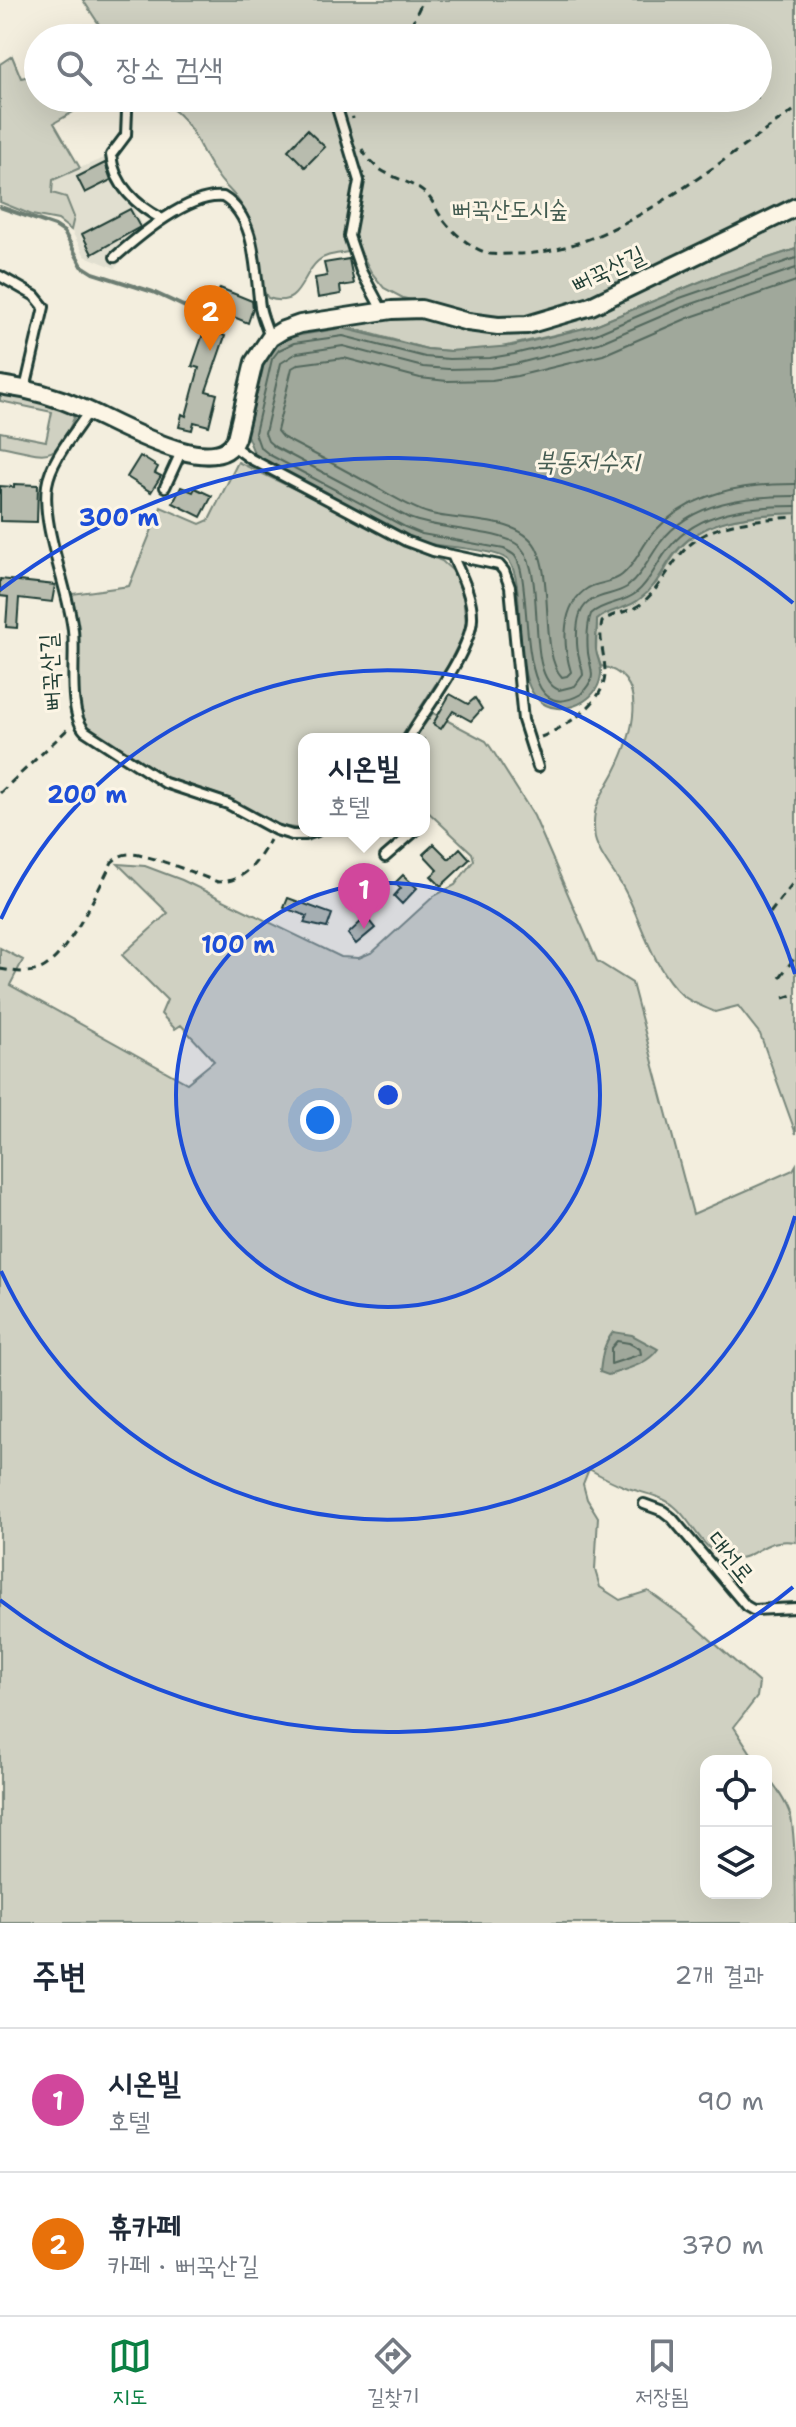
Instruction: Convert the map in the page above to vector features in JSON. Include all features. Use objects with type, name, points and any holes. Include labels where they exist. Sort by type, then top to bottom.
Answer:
[{"type":"street","name":"뻐꾹산길","points":[[270,338],[300,324],[382,311],[421,309],[468,322],[498,326],[527,325],[591,306],[796,207]]},
{"type":"street","points":[[0,385],[52,396],[144,439],[182,450],[219,454],[233,446],[254,362],[270,338]]},
{"type":"lane","points":[[127,112],[126,135],[111,155],[112,164],[131,196],[162,219]]},
{"type":"lane","points":[[338,112],[359,181],[349,236],[361,271],[382,311]]},
{"type":"lane","points":[[115,257],[162,219],[216,196],[231,201],[245,224],[250,240],[260,308],[270,338]]},
{"type":"lane","points":[[0,276],[35,296],[44,307],[25,390]]},
{"type":"lane","name":"뻐꾹산길","points":[[89,411],[50,474],[47,500],[49,523],[72,621],[74,711],[78,722],[85,731],[165,783],[238,808],[276,830],[298,835]]},
{"type":"lane","points":[[233,446],[251,459],[406,541],[499,565],[508,579],[520,695],[529,742],[538,767]]},
{"type":"lane","points":[[165,487],[182,450]]},
{"type":"lane","points":[[412,733],[453,668],[470,633],[471,605],[452,555]]},
{"type":"lane","points":[[385,857],[408,837]]},
{"type":"lane","name":"대선로","points":[[644,1504],[672,1518],[746,1606],[753,1610],[796,1608]]},
{"type":"path","points":[[412,24],[423,0]]},
{"type":"path","points":[[362,148],[377,170],[412,185],[429,198],[451,229],[465,241],[490,254],[528,254],[569,248],[608,232],[699,176],[796,109]]},
{"type":"path","points":[[352,112],[355,126]]},
{"type":"path","points":[[529,742],[557,730],[577,717],[593,701],[603,687],[606,675],[601,643],[602,622],[640,604],[659,585],[684,550],[702,535],[722,527],[796,517]]},
{"type":"path","points":[[0,793],[61,734],[78,722]]},
{"type":"path","points":[[0,969],[29,972],[48,965],[78,927],[112,862],[118,857],[127,854],[143,857],[218,882],[228,882],[247,872],[276,830]]},
{"type":"path","points":[[770,913],[796,879]]},
{"type":"path","points":[[780,977],[796,956]]},
{"type":"path","points":[[784,998],[796,994]]},
{"type":"shaded area","points":[[104,158],[147,232],[115,268],[85,256],[71,230],[74,217],[52,193],[53,179]]},
{"type":"green space","name":"뻐꾹산도시숲","points":[[83,0],[796,0],[796,202],[585,303],[526,321],[497,321],[403,298],[384,288],[346,231],[348,252],[318,261],[299,289],[288,299],[268,298],[263,290],[252,237],[240,203],[222,182],[187,124],[176,112],[772,112],[772,24],[99,24]]},
{"type":"green space","points":[[12,56],[21,78],[24,77],[24,112],[73,112],[54,123],[80,168],[53,180],[52,193],[66,197],[74,217],[71,230],[58,220],[32,215],[0,202],[0,64]]},
{"type":"green space","points":[[796,212],[796,249],[714,276],[593,326],[489,350],[450,351],[427,349],[354,329],[288,333],[401,314],[525,328]]},
{"type":"green space","points":[[0,391],[67,408],[74,418],[54,451],[38,454],[0,446],[0,432],[46,441],[52,412],[0,401]]},
{"type":"green space","points":[[238,462],[345,513],[405,546],[442,561],[453,571],[463,597],[464,633],[448,665],[404,733],[298,733],[298,828],[280,826],[225,797],[158,775],[87,728],[79,713],[79,643],[72,594],[129,586],[161,507],[200,524],[209,520]]},
{"type":"green space","points":[[796,513],[796,1134],[760,1034],[738,1006],[715,1012],[694,1003],[663,972],[624,889],[598,848],[594,816],[626,744],[633,711],[627,683],[617,672],[601,666],[596,652],[597,620],[649,590],[676,553],[701,531],[731,520]]},
{"type":"green space","points":[[433,713],[486,741],[534,816],[597,961],[632,983],[693,1214],[793,1170],[796,1165],[796,1542],[774,1543],[745,1557],[727,1558],[711,1550],[680,1512],[664,1500],[623,1486],[589,1469],[583,1484],[587,1499],[598,1517],[595,1570],[600,1587],[620,1600],[648,1591],[692,1623],[759,1683],[757,1697],[734,1727],[752,1755],[700,1755],[700,1899],[772,1899],[772,1783],[791,1817],[796,1923],[0,1923],[0,948],[23,960],[10,985],[187,1083],[214,1061],[181,1025],[175,1029],[161,1014],[167,1000],[122,955],[168,913],[118,864],[145,866],[182,880],[341,957],[359,958],[373,952],[434,896],[455,885],[474,860],[472,853],[430,814],[430,733],[418,733]]},
{"type":"water","name":"북동저수지","points":[[796,249],[796,513],[730,520],[700,531],[687,541],[647,593],[636,602],[597,620],[599,683],[590,696],[576,705],[551,707],[537,698],[528,682],[520,639],[515,574],[508,560],[482,551],[424,543],[401,534],[265,462],[254,453],[246,433],[259,370],[268,349],[283,338],[342,328],[427,349],[450,351],[512,346],[593,326],[714,276]]},
{"type":"water","points":[[613,1332],[632,1335],[658,1349],[636,1366],[608,1375],[600,1372],[604,1350]]},
{"type":"building","points":[[307,130],[325,147],[305,167],[288,150]]},
{"type":"building","points":[[105,163],[111,180],[85,193],[77,177]]},
{"type":"building","points":[[130,209],[140,227],[92,254],[82,234]]},
{"type":"building","points":[[349,259],[354,284],[340,286],[341,294],[318,298],[315,278],[327,276],[324,263]]},
{"type":"building","points":[[220,288],[252,301],[248,323],[212,308]]},
{"type":"building","points":[[205,328],[225,336],[206,391],[217,394],[209,426],[194,422],[192,430],[179,427],[182,414],[186,416],[199,368],[192,366]]},
{"type":"building","points":[[140,456],[158,467],[155,473],[161,476],[151,492],[127,477]]},
{"type":"building","points":[[14,484],[38,485],[37,522],[0,521],[0,486],[14,487]]},
{"type":"building","points":[[181,487],[193,492],[195,488],[212,496],[201,517],[173,503]]},
{"type":"building","points":[[0,579],[55,585],[52,602],[19,598],[17,628],[6,627],[8,597],[0,596]]},
{"type":"building","points":[[450,694],[468,704],[475,698],[482,709],[471,721],[453,711],[441,729],[433,724]]},
{"type":"building","points":[[434,844],[449,859],[460,848],[470,859],[441,886],[431,876],[438,870],[423,854]]},
{"type":"building","points":[[403,875],[417,888],[402,904],[394,896],[401,888],[395,883]]},
{"type":"building","points":[[288,898],[332,914],[327,928],[304,923],[307,916],[284,908]]},
{"type":"building","points":[[366,917],[375,928],[356,944],[348,934]]},
{"type":"waterway","points":[[0,207],[64,232],[82,266],[93,273],[153,292],[194,311]]},
{"type":"place","name":"휴카페","points":[[210,351]]},
{"type":"place","name":"시온빌","points":[[364,929]]}]
